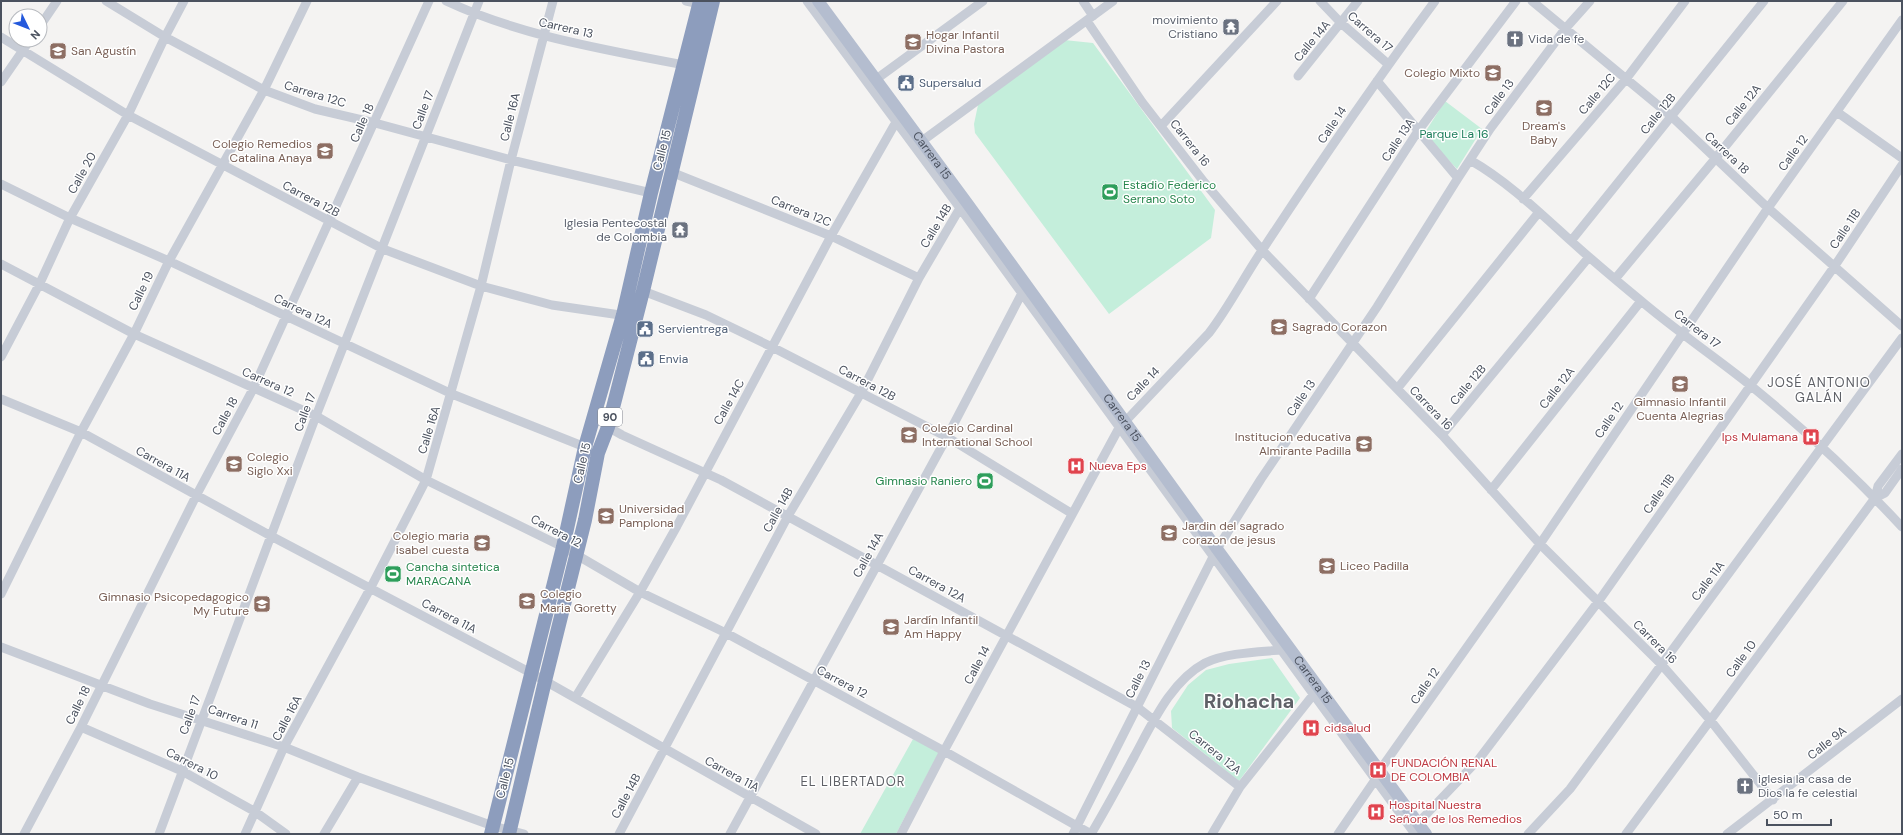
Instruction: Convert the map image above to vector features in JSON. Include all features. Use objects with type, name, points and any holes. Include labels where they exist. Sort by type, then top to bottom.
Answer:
[{"type":"highway","name":"Calle 15","points":[[510,832],[545,681],[577,555],[598,453],[608,427],[630,316],[651,193],[700,2]]},
{"type":"highway","name":"Calle 15","points":[[492,830],[563,547],[585,447],[630,316],[643,291],[671,172],[700,2]]},
{"type":"main road","name":"Carrera 15","points":[[818,1],[872,82],[899,119],[922,141],[964,205],[1025,291],[1215,553],[1417,828],[1426,834]]},
{"type":"street","points":[[48,14],[57,1]]},
{"type":"street","name":"Carrera 12C","points":[[106,1],[165,37],[264,90],[315,109],[425,136],[511,160],[651,193]]},
{"type":"street","name":"Calle 20","points":[[1,357],[40,283],[70,218],[128,115],[184,1]]},
{"type":"street","name":"Calle 19","points":[[1,594],[81,432],[134,334],[169,261],[264,90],[307,1]]},
{"type":"street","name":"Calle 18","points":[[24,834],[81,727],[196,496],[253,389],[375,123],[429,1]]},
{"type":"street","name":"Carrera 13","points":[[446,1],[473,14],[543,37],[684,65]]},
{"type":"street","name":"Calle 17","points":[[159,834],[316,416],[383,249],[425,136],[479,1]]},
{"type":"street","name":"Calle 16A","points":[[245,834],[284,747],[370,589],[426,480],[452,394],[481,286],[511,160],[553,1]]},
{"type":"street","name":"Carrera 15","points":[[807,1],[872,82]]},
{"type":"street","points":[[872,82],[983,1]]},
{"type":"street","name":"Carrera 16","points":[[1083,1],[1090,18],[1142,102],[1204,182],[1262,250],[1442,435],[1540,544],[1661,664],[1711,721],[1773,800]]},
{"type":"street","points":[[922,141],[1113,1]]},
{"type":"street","points":[[1161,126],[1276,1]]},
{"type":"street","name":"Carrera 17","points":[[1320,1],[1388,64]]},
{"type":"street","name":"Calle 14A","points":[[1298,76],[1342,23],[1358,1]]},
{"type":"street","name":"Calle 14","points":[[901,834],[1072,513],[1122,424],[1209,333],[1262,250],[1377,80],[1435,1]]},
{"type":"street","name":"Calle 13A","points":[[1309,299],[1418,131],[1516,1]]},
{"type":"street","name":"Carrera 18","points":[[1532,1],[1671,116],[1768,208],[1902,326]]},
{"type":"street","name":"Calle 13","points":[[1075,830],[1215,553],[1261,479],[1377,307],[1470,160],[1565,29],[1590,1]]},
{"type":"street","name":"Calle 12C","points":[[1523,199],[1626,79],[1685,1]]},
{"type":"street","name":"Calle 12B","points":[[1571,241],[1764,1]]},
{"type":"street","name":"Calle 12A","points":[[1615,279],[1715,159],[1843,1]]},
{"type":"street","name":"Calle 12","points":[[1338,834],[1540,544],[1768,208],[1902,20]]},
{"type":"street","name":"Carrera 12B","points":[[1,37],[128,115],[383,249],[481,286],[552,305],[630,316]]},
{"type":"street","points":[[1,82],[23,50]]},
{"type":"street","points":[[1377,80],[1458,178]]},
{"type":"street","points":[[1837,112],[1902,158]]},
{"type":"street","name":"Carrera 15","points":[[899,119],[964,205]]},
{"type":"street","name":"Calle 14C","points":[[575,698],[640,592],[677,526],[704,472],[831,236],[899,119]]},
{"type":"street","name":"Carrera 17","points":[[1470,160],[1485,169],[1523,199],[1589,258],[1641,301],[1750,385],[1822,447],[1875,498],[1902,527]]},
{"type":"street","name":"Calle 11B","points":[[1417,828],[1479,759],[1525,701],[1598,602],[1834,267],[1902,165]]},
{"type":"street","name":"Carrera 12C","points":[[671,172],[831,236],[919,278]]},
{"type":"street","name":"Carrera 12A","points":[[1,184],[70,218],[169,261],[452,394],[598,453]]},
{"type":"street","name":"Calle 14B","points":[[619,834],[788,516],[861,393],[919,278],[964,205]]},
{"type":"street","points":[[1397,389],[1539,212]]},
{"type":"street","name":"Calle 12B","points":[[1442,435],[1589,258]]},
{"type":"street","name":"Carrera 12","points":[[1,264],[40,283],[134,334],[253,389],[316,416],[426,480],[563,547],[640,592],[726,633],[944,751],[1075,830],[1091,834]]},
{"type":"street","name":"Carrera 12B","points":[[643,291],[706,315],[772,347],[947,437],[1072,513]]},
{"type":"street","name":"Calle 14A","points":[[730,834],[1025,291]]},
{"type":"street","name":"Calle 12A","points":[[1491,490],[1641,301]]},
{"type":"street","name":"Calle 11A","points":[[1528,834],[1570,789],[1902,338]]},
{"type":"street","name":"Carrera 11A","points":[[1,399],[81,432],[196,496],[531,673],[816,834]]},
{"type":"street","name":"Carrera 12A","points":[[608,427],[622,436],[704,472],[788,516],[1137,707],[1240,787]]},
{"type":"street","name":"Calle 10","points":[[1626,834],[1875,498],[1878,486],[1902,454]]},
{"type":"street","name":"Calle 10","points":[[1875,498],[1885,493],[1902,469]]},
{"type":"street","name":"Carrera 15","points":[[1215,553],[1280,650],[1317,691]]},
{"type":"street","name":"Carrera 11","points":[[1,647],[150,704],[201,719],[284,747],[492,830],[524,834]]},
{"type":"street","points":[[1091,834],[1154,720],[1184,679],[1193,670],[1207,662],[1255,652],[1280,650]]},
{"type":"street","points":[[1212,834],[1240,787],[1317,691]]},
{"type":"street","name":"Calle 9A","points":[[1727,834],[1902,699]]},
{"type":"street","name":"Carrera 10","points":[[81,727],[182,771],[254,811],[286,834]]},
{"type":"street","points":[[324,834],[358,777]]},
{"type":"green space","name":"Estadio Federico Serrano Soto","points":[[1064,40],[1093,43],[1215,210],[1211,238],[1109,314],[975,133],[974,124],[978,105]]},
{"type":"green space","name":"Parque La 16","points":[[1445,101],[1482,129],[1457,169],[1424,134]]},
{"type":"green space","points":[[1272,658],[1300,698],[1239,781],[1172,728],[1171,711],[1188,685],[1206,670],[1229,664]]},
{"type":"green space","points":[[913,739],[939,752],[896,834],[860,834]]},
{"type":"place","name":"movimiento Cristiano","points":[[1231,27]]},
{"type":"place","name":"Vida de fe","points":[[1515,39]]},
{"type":"place","name":"Hogar Infantil Divina Pastora","points":[[913,42]]},
{"type":"place","name":"San Agustín","points":[[58,51]]},
{"type":"place","name":"Colegio Mixto","points":[[1493,73]]},
{"type":"place","name":"Supersalud","points":[[906,83]]},
{"type":"place","name":"Dream's Baby","points":[[1544,108]]},
{"type":"place","name":"Colegio Remedios Catalina Anaya","points":[[325,151]]},
{"type":"place","name":"Estadio Federico Serrano Soto","points":[[1110,192]]},
{"type":"place","name":"Iglesia Pentecostal de Colombia","points":[[680,230]]},
{"type":"place","name":"Sagrado Corazon","points":[[1279,327]]},
{"type":"place","name":"Servientrega","points":[[645,329]]},
{"type":"place","name":"Envia","points":[[646,359]]},
{"type":"place","name":"Gimnasio Infantil Cuenta Alegrias","points":[[1680,384]]},
{"type":"place","name":"Colegio Cardinal International School","points":[[909,435]]},
{"type":"place","name":"Ips Mulamana","points":[[1811,437]]},
{"type":"place","name":"Institucion educativa Almirante Padilla","points":[[1364,444]]},
{"type":"place","name":"Colegio Siglo Xxi","points":[[234,464]]},
{"type":"place","name":"Nueva Eps","points":[[1076,466]]},
{"type":"place","name":"Gimnasio Raniero","points":[[985,481]]},
{"type":"place","name":"Universidad Pamplona","points":[[606,516]]},
{"type":"place","name":"Jardin del sagrado corazon de jesus","points":[[1169,533]]},
{"type":"place","name":"Colegio maria isabel cuesta","points":[[482,543]]},
{"type":"place","name":"Liceo Padilla","points":[[1327,566]]},
{"type":"place","name":"Cancha sintetica MARACANA","points":[[393,574]]},
{"type":"place","name":"Colegio Maria Goretty","points":[[527,601]]},
{"type":"place","name":"Gimnasio Psicopedagogico My Future","points":[[262,604]]},
{"type":"place","name":"Jardín Infantil Am Happy","points":[[891,627]]},
{"type":"place","name":"cidsalud","points":[[1311,728]]},
{"type":"place","name":"FUNDACIÓN RENAL DE COLOMBIA","points":[[1378,770]]},
{"type":"place","name":"iglesia la casa de Dios la fe celestial","points":[[1745,786]]},
{"type":"place","name":"Hospital Nuestra Señora de los Remedios","points":[[1376,812]]},
{"type":"district","name":"JOSÉ ANTONIO GALÁN","points":[[1819,390]]},
{"type":"district","name":"Riohacha","points":[[1249,701]]},
{"type":"district","name":"EL LIBERTADOR","points":[[853,781]]}]
